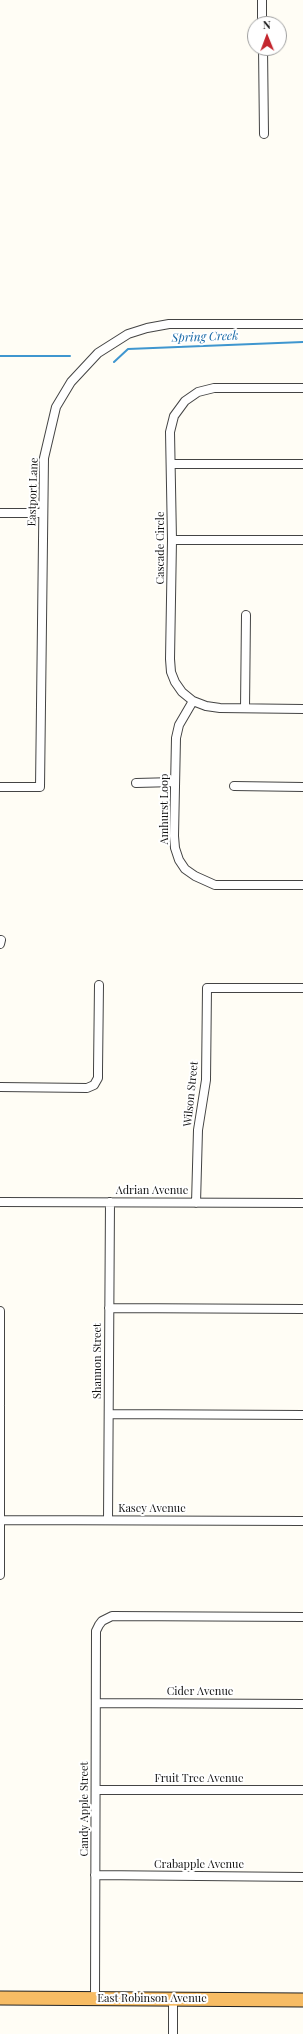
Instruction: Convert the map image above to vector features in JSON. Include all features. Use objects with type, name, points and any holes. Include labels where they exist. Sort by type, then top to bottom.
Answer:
[{"type":"highway","name":"East Robinson Avenue","points":[[0,1998],[303,2000]]},
{"type":"street","points":[[262,0],[262,16]]},
{"type":"street","points":[[263,56],[264,134]]},
{"type":"street","name":"Eastport Lane","points":[[0,787],[40,787],[44,458],[56,407],[71,382],[98,353],[128,334],[147,328],[169,324],[303,324]]},
{"type":"street","name":"Cascade Circle","points":[[303,388],[214,388],[198,392],[185,401],[174,416],[170,432],[172,540],[171,672],[179,687],[193,701],[206,706],[220,708],[303,709]]},
{"type":"street","points":[[171,464],[303,464]]},
{"type":"street","points":[[0,513],[43,513]]},
{"type":"street","points":[[172,540],[303,540]]},
{"type":"street","points":[[245,708],[246,615]]},
{"type":"street","name":"Amhurst Loop","points":[[193,701],[179,725],[176,738],[175,848],[185,869],[204,881],[215,885],[303,885]]},
{"type":"street","points":[[136,783],[175,782]]},
{"type":"street","points":[[234,786],[303,787]]},
{"type":"street","points":[[0,1087],[87,1088],[94,1085],[98,1078],[99,984]]},
{"type":"street","name":"Wilson Street","points":[[196,1203],[198,1130],[206,1080],[207,988],[303,988]]},
{"type":"street","name":"Adrian Avenue","points":[[0,1202],[303,1203]]},
{"type":"street","name":"Shannon Street","points":[[108,1520],[110,1202]]},
{"type":"street","points":[[109,1308],[303,1309]]},
{"type":"street","points":[[0,1311],[0,1575]]},
{"type":"street","points":[[109,1414],[303,1415]]},
{"type":"street","name":"Kasey Avenue","points":[[0,1520],[303,1521]]},
{"type":"street","name":"Candy Apple Street","points":[[95,1998],[96,1631],[102,1621],[112,1616],[303,1617]]},
{"type":"street","name":"Cider Avenue","points":[[96,1703],[303,1704]]},
{"type":"street","name":"Fruit Tree Avenue","points":[[96,1790],[303,1790]]},
{"type":"street","name":"Crabapple Avenue","points":[[95,1875],[303,1877]]},
{"type":"street","points":[[173,1999],[173,2034]]},
{"type":"waterway","name":"Spring Creek","points":[[114,362],[128,349],[303,342]]},
{"type":"waterway","name":"Spring Creek","points":[[0,356],[70,356]]}]
